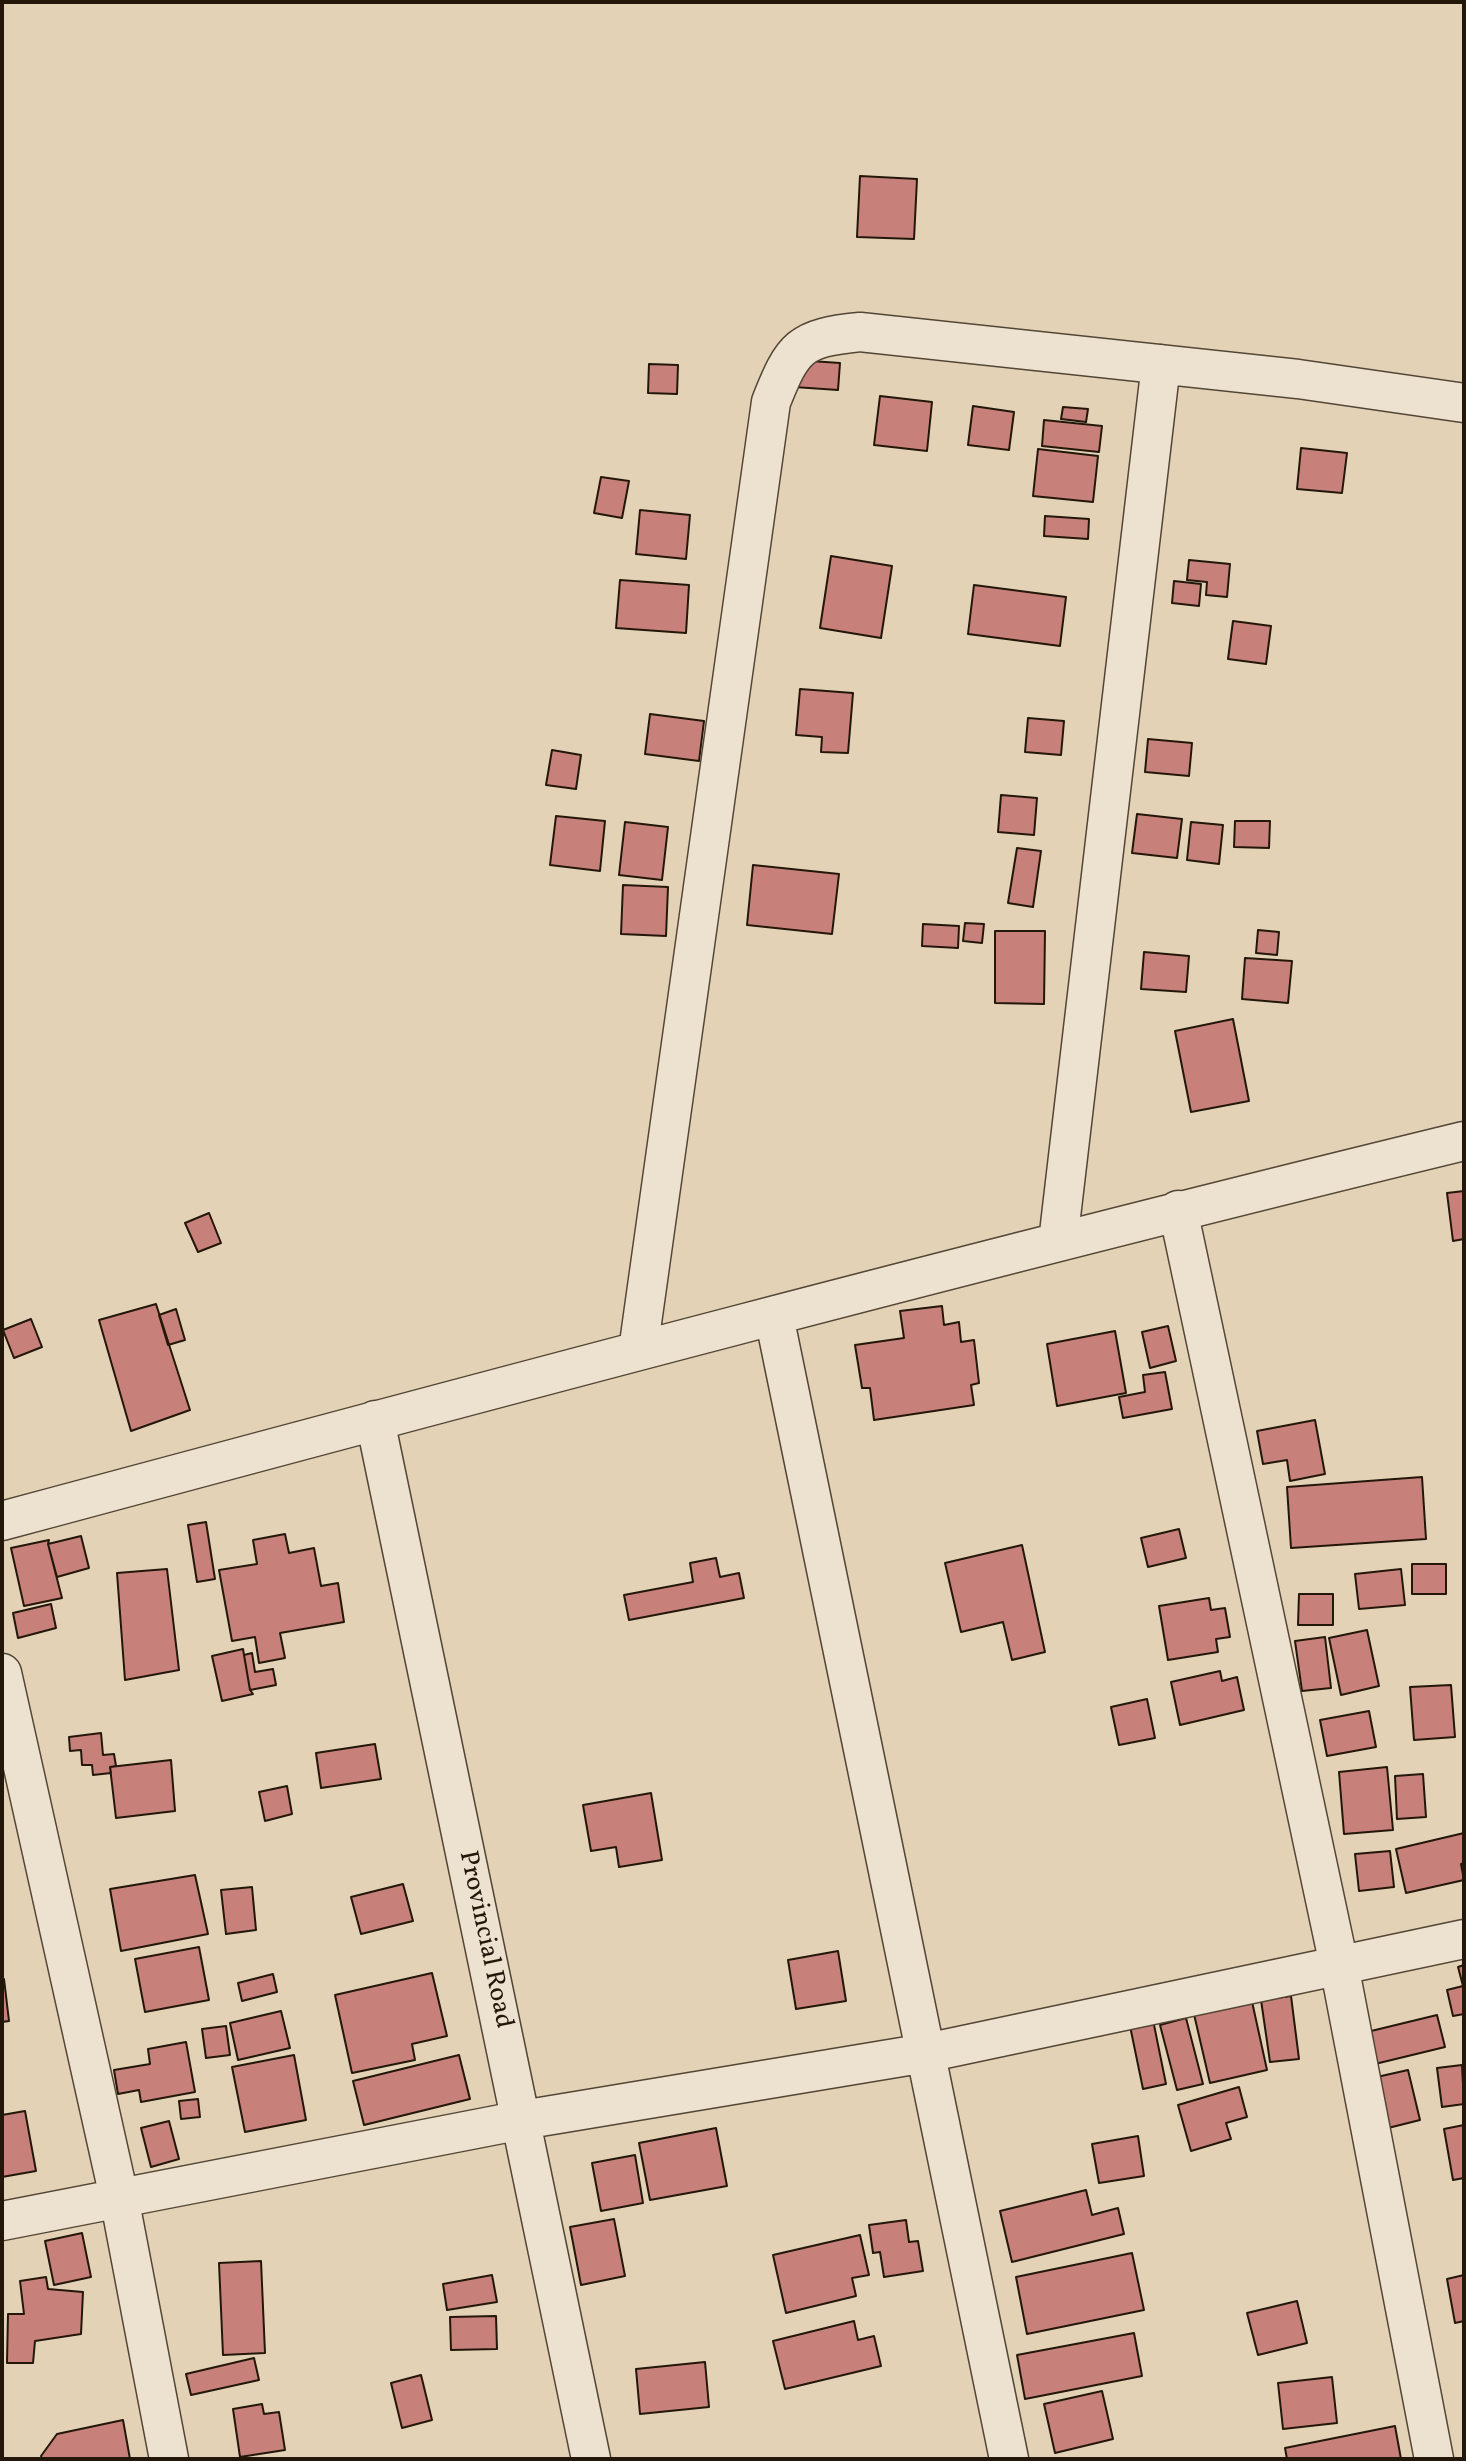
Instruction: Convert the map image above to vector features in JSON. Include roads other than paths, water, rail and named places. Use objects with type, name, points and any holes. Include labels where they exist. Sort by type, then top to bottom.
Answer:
[{"type":"street","points":[[638,1351],[771,402],[786,363],[804,345],[830,335],[860,332],[1298,379],[1464,404]]},
{"type":"street","points":[[1058,1242],[1161,364]]},
{"type":"street","points":[[2,1521],[375,1420],[1178,1210],[1464,1140]]},
{"type":"street","points":[[1178,1210],[1339,1965],[1434,2459]]},
{"type":"street","points":[[774,1316],[1009,2459]]},
{"type":"street","name":"Provincial Road","points":[[375,1420],[591,2459]]},
{"type":"street","points":[[2,1673],[119,2197],[169,2459]]},
{"type":"street","points":[[2,2221],[522,2120],[926,2053],[1464,1939]]}]
